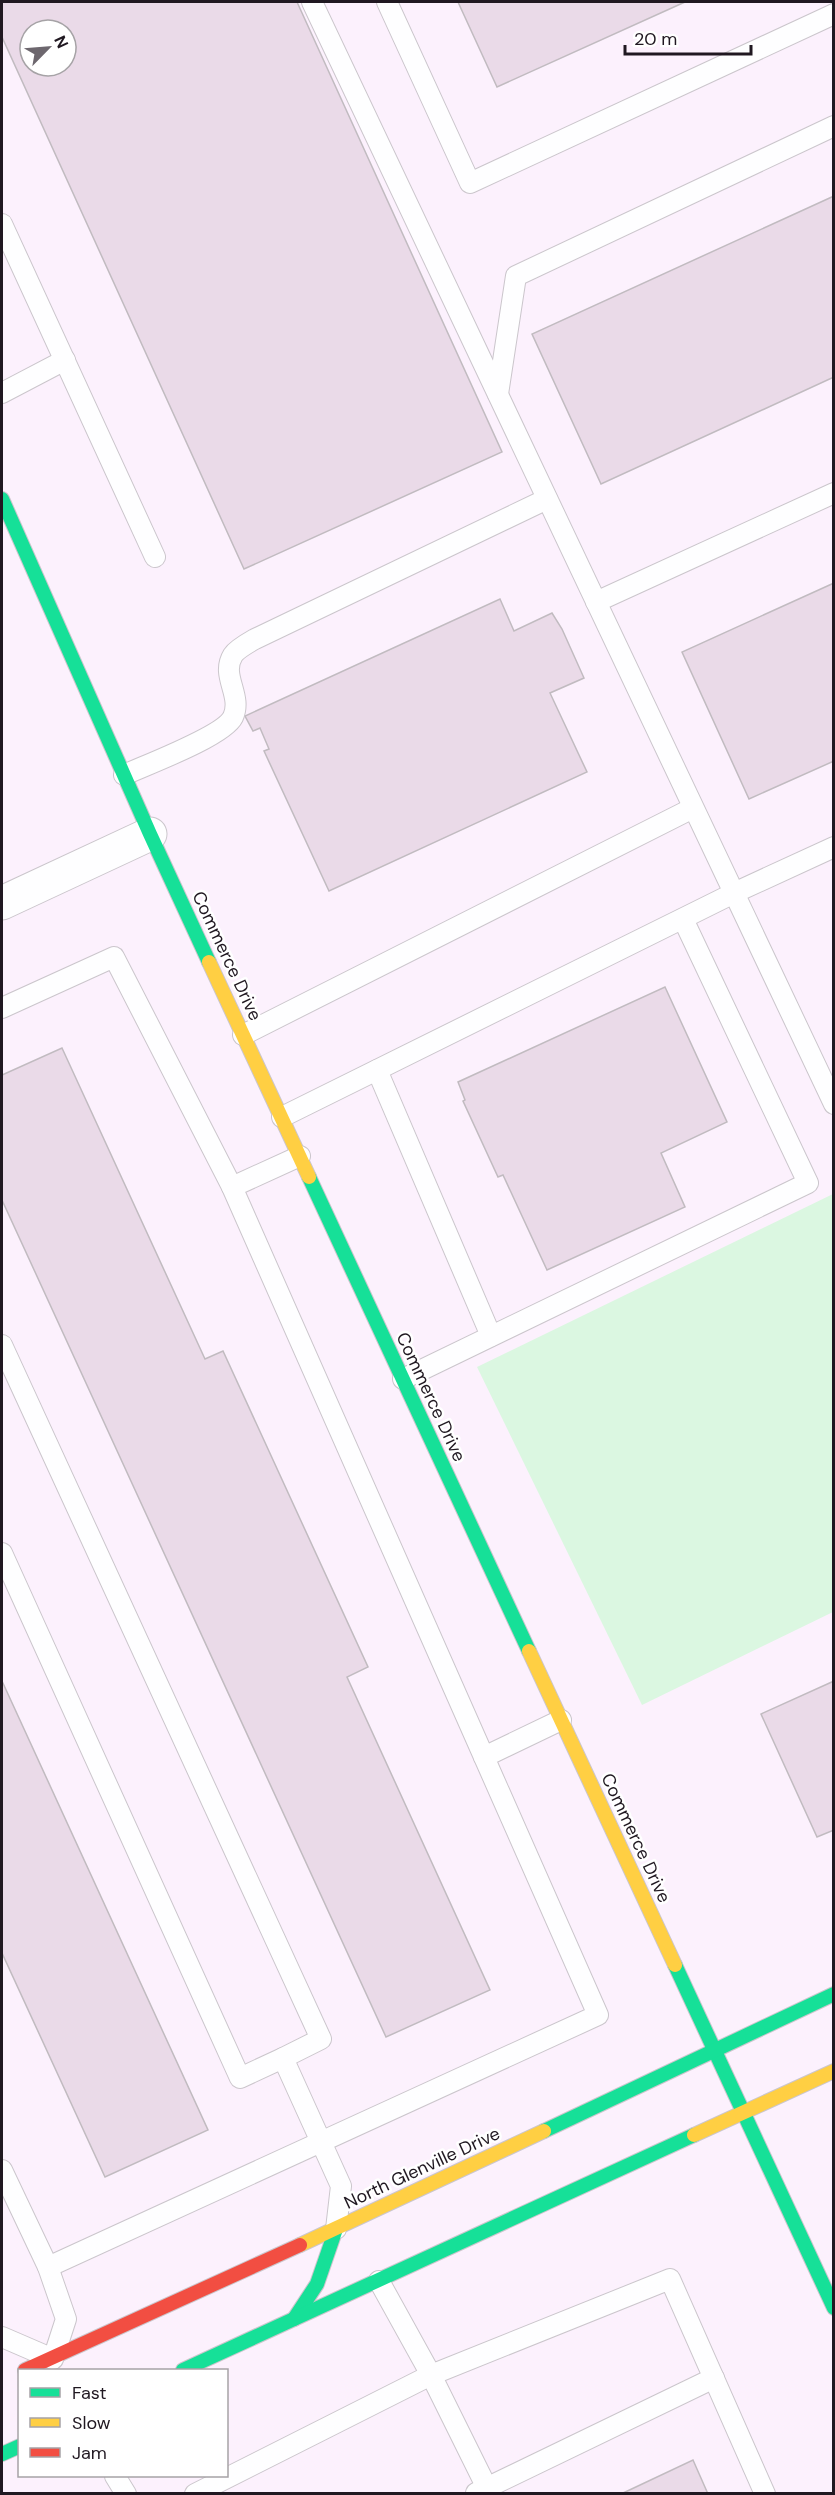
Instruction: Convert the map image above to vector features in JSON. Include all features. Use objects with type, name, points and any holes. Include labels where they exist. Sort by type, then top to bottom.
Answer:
[{"type":"street","name":"Commerce Drive","points":[[2,499],[150,834],[834,2308]]},
{"type":"street","points":[[2,903],[150,834]]},
{"type":"street","name":"North Glenville Drive","points":[[31,2369],[55,2365],[336,2229],[834,1995]]},
{"type":"street","points":[[185,2369],[834,2071]]},
{"type":"street","points":[[294,2319],[317,2284],[336,2229]]},
{"type":"street","points":[[2,2454],[18,2447]]},
{"type":"lane","points":[[312,2],[834,1104]]},
{"type":"lane","points":[[387,2],[470,183],[834,14]]},
{"type":"lane","points":[[498,394],[516,276],[834,126]]},
{"type":"lane","points":[[2,224],[155,557]]},
{"type":"lane","points":[[2,393],[65,360]]},
{"type":"lane","points":[[596,603],[834,493]]},
{"type":"lane","points":[[124,774],[218,732],[233,719],[237,702],[227,670],[233,654],[255,639],[547,499]]},
{"type":"lane","points":[[243,1035],[693,808]]},
{"type":"lane","points":[[282,1117],[734,893],[834,847]]},
{"type":"lane","points":[[403,1379],[808,1183],[683,919]]},
{"type":"lane","points":[[2,1008],[114,957],[232,1187],[598,2014],[48,2267]]},
{"type":"lane","points":[[377,1070],[491,1336]]},
{"type":"lane","points":[[232,1187],[300,1156]]},
{"type":"lane","points":[[2,1345],[321,2039],[240,2078],[2,1553]]},
{"type":"lane","points":[[484,1757],[561,1720]]},
{"type":"lane","points":[[283,2058],[341,2186],[336,2229]]},
{"type":"lane","points":[[2,2170],[48,2267],[66,2319],[55,2365],[2,2337]]},
{"type":"lane","points":[[815,2267],[834,2259]]},
{"type":"lane","points":[[228,2476],[431,2375],[670,2279],[765,2493]]},
{"type":"lane","points":[[379,2281],[431,2375],[481,2491],[714,2378]]},
{"type":"lane","points":[[116,2477],[126,2493]]},
{"type":"lane","points":[[195,2493],[227,2477]]},
{"type":"shaded area","points":[[2,2],[833,2],[833,2493],[2,2493]]},
{"type":"green space","points":[[833,1194],[833,1612],[642,1705],[477,1367]]},
{"type":"building","points":[[2,2],[297,2],[502,452],[244,569],[21,78],[78,78],[78,18],[18,18],[18,72],[2,37]]},
{"type":"building","points":[[458,2],[685,2],[497,87]]},
{"type":"building","points":[[834,196],[834,377],[601,484],[532,334]]},
{"type":"building","points":[[834,583],[834,761],[749,799],[682,652]]},
{"type":"building","points":[[500,599],[514,631],[552,613],[562,629],[584,678],[550,693],[587,772],[329,891],[264,751],[269,749],[260,728],[253,731],[245,716]]},
{"type":"building","points":[[665,987],[727,1122],[661,1153],[685,1207],[547,1270],[503,1175],[498,1177],[463,1101],[465,1100],[458,1082]]},
{"type":"building","points":[[62,1048],[205,1359],[223,1351],[368,1667],[347,1677],[490,1990],[386,2037],[2,1200],[2,1075]]},
{"type":"building","points":[[2,1681],[208,2130],[105,2177],[2,1953]]},
{"type":"building","points":[[834,1681],[834,1830],[817,1837],[761,1714]]},
{"type":"building","points":[[693,2460],[708,2494],[621,2494]]},
{"type":"traffic: fast","points":[[2,499],[209,962]]},
{"type":"traffic: fast","points":[[309,1177],[529,1651]]},
{"type":"traffic: fast","points":[[675,1965],[834,2308]]},
{"type":"traffic: fast","points":[[544,2131],[834,1994]]},
{"type":"traffic: fast","points":[[185,2369],[694,2135]]},
{"type":"traffic: fast","points":[[294,2319],[317,2284],[336,2229]]},
{"type":"traffic: fast","points":[[2,2454],[18,2447]]},
{"type":"traffic: slow","points":[[209,962],[309,1177]]},
{"type":"traffic: slow","points":[[529,1651],[675,1965]]},
{"type":"traffic: slow","points":[[694,2135],[834,2071]]},
{"type":"traffic: slow","points":[[300,2245],[544,2131]]},
{"type":"traffic: jam","points":[[27,2369],[300,2245]]}]
